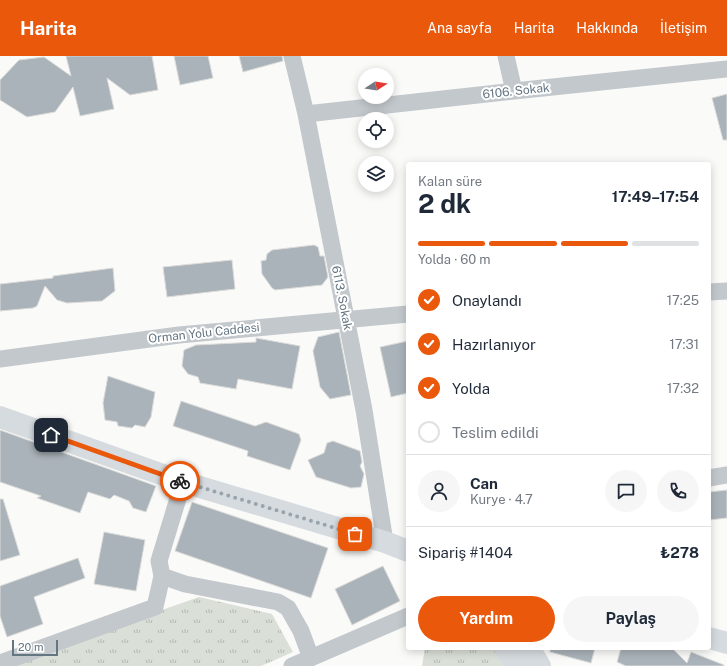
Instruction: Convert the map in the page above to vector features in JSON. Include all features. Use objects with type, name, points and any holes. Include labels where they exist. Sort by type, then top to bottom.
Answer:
[{"type":"street","name":"6113. Sokak","points":[[292,56],[306,114],[364,410],[385,542]]},
{"type":"street","points":[[506,56],[514,91]]},
{"type":"street","name":"6106. Sokak","points":[[306,114],[727,69]]},
{"type":"street","points":[[711,292],[727,291]]},
{"type":"street","name":"Orman Yolu Caddesi","points":[[0,359],[179,335],[406,314]]},
{"type":"street","points":[[0,417],[183,482],[385,542],[406,550]]},
{"type":"street","points":[[711,478],[727,475]]},
{"type":"street","points":[[0,663],[155,606],[162,576],[159,561],[183,482]]},
{"type":"street","points":[[162,576],[185,584],[278,602],[288,608],[301,631],[311,658]]},
{"type":"street","points":[[292,666],[406,617]]},
{"type":"street","points":[[711,639],[727,643]]},
{"type":"street","points":[[506,650],[516,666]]},
{"type":"street","points":[[530,650],[540,666]]},
{"type":"green space","points":[[199,597],[272,614],[293,652],[261,666],[2,666]]},
{"type":"green space","points":[[425,650],[494,650],[503,666],[422,666]]},
{"type":"building","points":[[66,56],[152,56],[158,90],[130,95],[107,78],[114,109],[80,116],[73,87],[55,112],[27,117],[0,100],[0,80],[19,60],[44,57],[71,76]]},
{"type":"building","points":[[174,56],[208,56],[213,78],[180,85]]},
{"type":"building","points":[[239,56],[282,56],[283,61],[243,72]]},
{"type":"building","points":[[727,94],[727,140],[723,140],[712,98]]},
{"type":"building","points":[[314,245],[318,247],[320,256],[324,256],[328,277],[322,285],[275,290],[272,288],[262,274],[261,261],[266,260],[267,254],[272,250]]},
{"type":"building","points":[[232,260],[235,289],[167,297],[163,267]]},
{"type":"building","points":[[113,268],[115,291],[102,301],[67,303],[57,300],[45,286],[37,306],[33,308],[0,311],[0,284],[53,278],[53,276]]},
{"type":"building","points":[[339,332],[351,395],[330,399],[320,387],[313,351],[318,337]]},
{"type":"building","points":[[256,338],[300,346],[292,389],[238,379],[236,389],[200,383],[198,377],[188,374],[182,366],[184,350],[196,345],[256,342]]},
{"type":"building","points":[[406,341],[406,393],[391,397],[380,347]]},
{"type":"building","points":[[108,376],[155,392],[151,417],[145,427],[135,425],[132,428],[118,426],[117,422],[105,420],[103,403]]},
{"type":"building","points":[[181,401],[255,426],[266,422],[299,434],[301,440],[290,470],[247,456],[248,451],[173,426]]},
{"type":"building","points":[[0,430],[156,486],[146,512],[133,508],[129,501],[114,495],[110,499],[88,492],[80,513],[37,498],[41,496],[0,482]]},
{"type":"building","points":[[333,441],[360,451],[362,462],[360,466],[364,474],[361,487],[351,488],[316,477],[308,460],[324,453],[327,443]]},
{"type":"building","points":[[727,490],[727,518],[711,520],[711,492]]},
{"type":"building","points":[[0,499],[3,499],[20,555],[0,561]]},
{"type":"building","points":[[192,502],[328,548],[311,598],[175,551]]},
{"type":"building","points":[[104,532],[145,540],[136,591],[94,584]]},
{"type":"building","points":[[78,558],[85,578],[34,597],[43,624],[7,637],[0,616],[0,586]]},
{"type":"building","points":[[383,566],[400,601],[352,625],[335,589]]},
{"type":"building","points":[[550,650],[594,650],[591,663],[550,652]]},
{"type":"building","points":[[620,650],[674,650],[687,663],[691,652],[724,666],[626,666],[617,662]]},
{"type":"way so far","points":[[180,481],[355,534]]},
{"type":"route","points":[[51,435],[180,481]]}]
